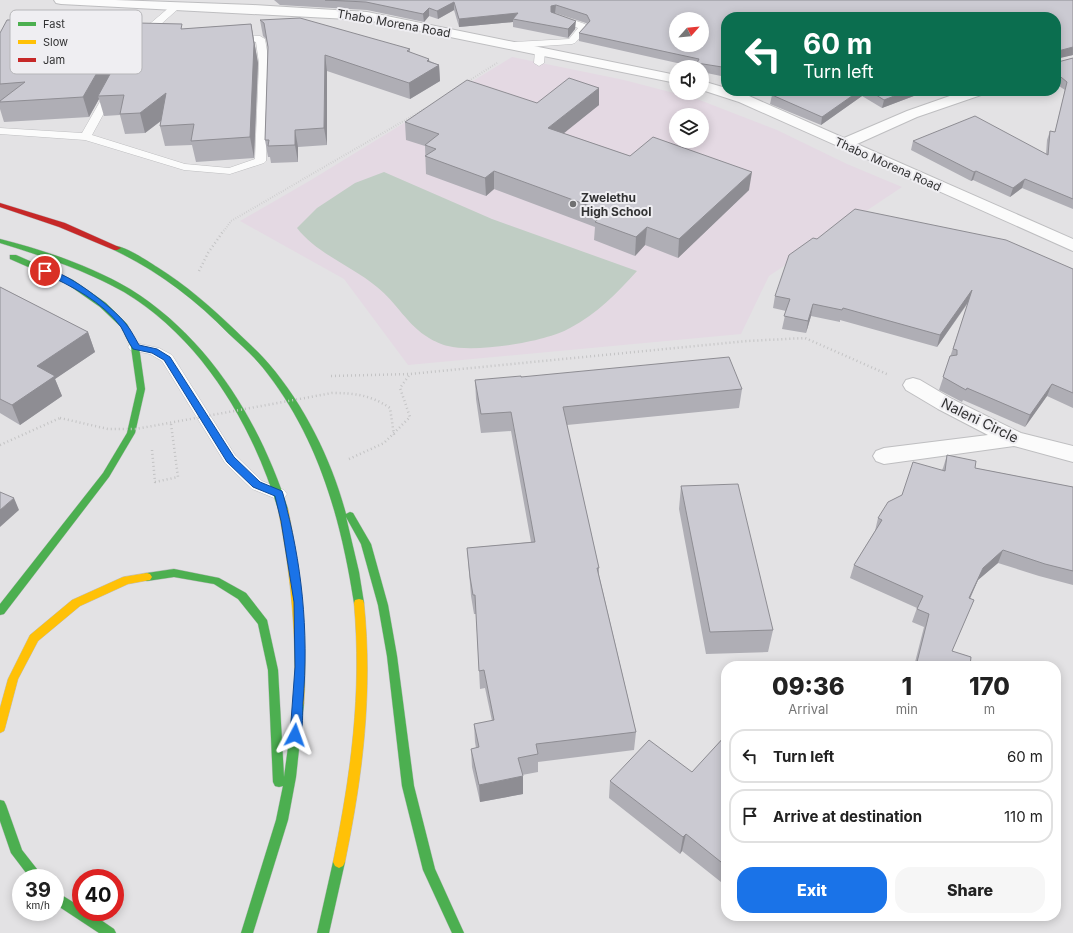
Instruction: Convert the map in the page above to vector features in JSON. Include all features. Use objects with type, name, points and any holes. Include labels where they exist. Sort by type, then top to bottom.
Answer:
[{"type":"street","name":"Thabo Morena Road","points":[[61,0],[110,1],[175,7],[332,13],[367,16],[518,46],[540,57],[669,78]]},
{"type":"street","points":[[332,13],[341,0]]},
{"type":"street","name":"Thabo Morena Road","points":[[709,87],[721,91]]},
{"type":"street","name":"Thabo Morena Road","points":[[735,96],[1073,246]]},
{"type":"street","points":[[843,144],[912,114],[964,96]]},
{"type":"street","points":[[0,205],[36,215],[101,241],[159,271],[189,292],[224,323],[270,371],[298,412],[327,470],[335,490],[351,550],[358,595],[362,645],[362,699],[354,787],[334,889],[323,933]]},
{"type":"street","points":[[0,241],[50,256],[93,272],[144,302],[182,334],[210,367],[244,417],[268,463],[279,494],[286,521],[299,602],[300,667],[294,748],[282,821],[247,933]]},
{"type":"street","points":[[0,611],[106,475],[131,433],[141,389],[136,347],[124,326],[103,305],[70,282],[7,254]]},
{"type":"street","name":"Naleni Circle","points":[[913,385],[945,404],[1014,439],[1073,454]]},
{"type":"street","points":[[884,456],[1014,439]]},
{"type":"street","points":[[335,490],[366,544],[374,572],[383,605],[392,656],[408,786],[429,870],[458,933]]},
{"type":"street","points":[[0,728],[13,680],[34,638],[76,603],[126,580],[174,573],[216,581],[242,596],[263,622],[273,670],[282,821]]},
{"type":"street","points":[[0,804],[17,853],[30,869]]},
{"type":"street","points":[[64,903],[110,933]]},
{"type":"lane","points":[[142,37],[175,7]]},
{"type":"lane","points":[[518,46],[572,41],[583,29],[582,26],[555,17]]},
{"type":"lane","points":[[142,40],[161,37]]},
{"type":"lane","points":[[0,131],[86,137],[184,167],[230,171],[260,161],[264,64],[260,39],[220,37]]},
{"type":"lane","points":[[86,137],[115,84]]},
{"type":"lane","points":[[136,347],[154,351],[167,358],[230,459],[256,485],[279,494]]},
{"type":"path","points":[[462,85],[518,46]]},
{"type":"path","points":[[189,292],[208,253],[231,221],[428,106]]},
{"type":"path","points":[[331,376],[410,374],[739,342],[804,338],[913,385]]},
{"type":"path","points":[[327,470],[384,443],[410,418],[400,388],[410,374]]},
{"type":"path","points":[[0,445],[60,418],[108,429],[136,429],[171,424],[332,393],[357,392],[379,400],[390,408],[394,435]]},
{"type":"path","points":[[151,432],[153,422]]},
{"type":"path","points":[[152,446],[155,482],[178,477],[171,424]]},
{"type":"shaded area","name":"Zwelethu High School","points":[[512,57],[624,80],[669,92],[669,100],[700,100],[777,130],[847,164],[902,187],[769,276],[741,334],[408,365],[344,279],[240,221],[311,180]]},
{"type":"shaded area","points":[[384,172],[492,219],[637,271],[598,309],[580,322],[559,333],[528,342],[493,347],[460,348],[441,344],[429,338],[408,321],[377,287],[314,245],[297,228],[317,208],[355,183]]},
{"type":"building","points":[[325,0],[1073,0],[1073,47],[1061,50],[1061,12],[721,12],[721,67],[709,65],[709,60],[698,60],[579,33],[590,21],[587,15],[556,5],[551,6],[551,12],[576,21],[568,29],[513,19],[518,13],[459,19],[454,2],[437,11],[429,8],[423,14],[366,2]]},
{"type":"building","points":[[300,18],[410,49],[407,51],[429,59],[427,61],[439,65],[409,83],[325,55],[324,128],[295,130],[295,145],[268,146],[269,140],[265,140],[268,47],[264,23],[260,20]]},
{"type":"building","points":[[7,20],[10,20],[10,74],[96,74],[83,97],[0,102],[25,82],[0,84],[0,33]]},
{"type":"building","points":[[142,23],[182,24],[181,29],[251,24],[254,44],[250,137],[191,141],[194,124],[160,126],[166,93],[140,113],[120,114],[124,95],[98,96],[110,74],[142,74]]},
{"type":"building","points":[[1073,58],[1073,199],[1025,179],[1013,188],[976,171],[974,172],[913,141],[975,116],[1048,155],[1050,131],[1055,132],[1067,82],[1061,77],[1061,61]]},
{"type":"building","points":[[569,78],[599,88],[548,128],[630,156],[653,137],[669,143],[669,148],[684,148],[752,172],[679,239],[647,227],[636,237],[595,222],[606,212],[494,171],[485,178],[425,156],[436,149],[425,145],[439,134],[405,122],[467,80],[537,103]]},
{"type":"building","points":[[774,96],[852,96],[822,117]]},
{"type":"building","points":[[878,96],[894,96],[884,100]]},
{"type":"building","points":[[855,209],[1006,240],[1073,269],[1073,393],[1052,384],[1030,415],[967,388],[966,390],[943,377],[950,356],[957,355],[957,350],[953,349],[972,290],[940,335],[843,308],[842,310],[813,304],[808,321],[784,316],[790,299],[775,296],[789,255],[813,238],[817,239]]},
{"type":"building","points":[[0,287],[88,332],[37,366],[55,376],[12,405],[0,399]]},
{"type":"building","points":[[729,357],[742,389],[563,407],[599,568],[597,568],[636,732],[536,744],[538,754],[518,758],[523,776],[479,785],[471,749],[479,747],[474,724],[494,720],[484,670],[479,671],[475,595],[473,595],[467,548],[535,542],[511,412],[481,414],[475,380]]},
{"type":"building","points":[[947,455],[976,461],[975,468],[1073,487],[1073,571],[1045,564],[1003,550],[983,568],[969,598],[974,600],[952,651],[971,657],[971,661],[917,661],[929,614],[917,609],[923,596],[854,565],[882,520],[878,518],[888,502],[902,495],[913,462],[945,471]]},
{"type":"building","points":[[738,484],[773,630],[710,632],[681,486]]},
{"type":"building","points":[[0,492],[14,498],[0,510]]},
{"type":"building","points":[[649,740],[692,772],[721,740],[721,862],[686,834],[683,837],[610,781]]},
{"type":"traffic: fast","points":[[0,241],[65,262],[112,283],[154,309],[179,332],[203,357],[244,415],[260,446],[273,478],[283,509]]},
{"type":"traffic: fast","points":[[117,248],[134,256],[165,275],[207,308],[261,361],[289,397],[319,452],[330,481],[348,541],[359,603]]},
{"type":"traffic: fast","points":[[0,611],[106,475],[131,433],[141,389],[135,347],[124,326],[103,305],[70,282],[13,257]]},
{"type":"traffic: fast","points":[[350,515],[366,544],[383,605],[392,656],[408,786],[429,870],[458,933]]},
{"type":"traffic: fast","points":[[147,577],[174,573],[216,581],[242,596],[263,623],[273,670],[279,782]]},
{"type":"traffic: fast","points":[[247,933],[282,820],[290,777],[299,703]]},
{"type":"traffic: fast","points":[[0,805],[17,853],[30,869]]},
{"type":"traffic: fast","points":[[323,933],[339,862]]},
{"type":"traffic: fast","points":[[64,903],[110,933]]},
{"type":"traffic: slow","points":[[283,509],[296,581],[300,629],[301,654],[299,703]]},
{"type":"traffic: slow","points":[[0,728],[13,679],[34,638],[76,603],[126,580],[147,577]]},
{"type":"traffic: slow","points":[[339,862],[351,798],[360,733],[363,668],[359,603]]},
{"type":"traffic: jam","points":[[0,205],[62,225],[117,248]]},
{"type":"place","name":"Zwelethu High School","points":[[573,204]]},
{"type":"route","points":[[45,271],[70,282],[103,305],[124,326],[136,347],[154,351],[167,358],[230,459],[256,485],[279,494],[286,521],[299,602],[300,667],[295,735]]}]
